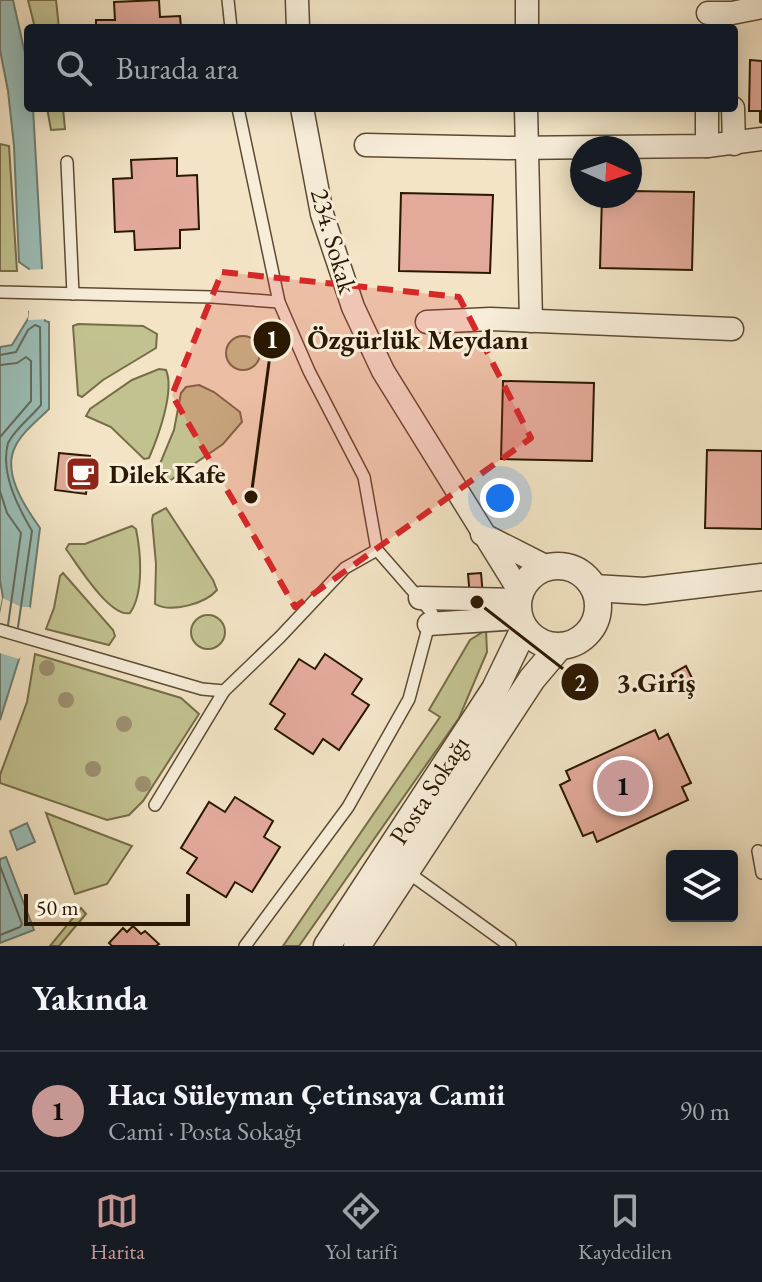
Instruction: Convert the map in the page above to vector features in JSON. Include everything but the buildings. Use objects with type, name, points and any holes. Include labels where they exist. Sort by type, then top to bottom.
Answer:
[{"type":"street","points":[[297,0],[298,24]]},
{"type":"street","points":[[527,0],[527,24]]},
{"type":"street","points":[[708,14],[732,14],[762,7]]},
{"type":"street","name":"234. Sokak","points":[[303,112],[322,214],[353,307],[383,371],[481,533],[520,610]]},
{"type":"street","points":[[526,112],[531,321]]},
{"type":"street","points":[[707,112],[707,146]]},
{"type":"street","points":[[733,112],[734,144]]},
{"type":"street","points":[[366,145],[526,148],[707,146],[762,139]]},
{"type":"street","points":[[427,322],[490,319],[732,329]]},
{"type":"street","points":[[481,533],[547,567]]},
{"type":"street","points":[[556,565],[575,569],[594,588],[596,618],[592,627],[578,641],[559,647],[540,643],[520,610],[531,576],[547,567],[556,565]]},
{"type":"street","points":[[594,588],[644,591],[762,577]]},
{"type":"street","points":[[596,618],[644,591]]},
{"type":"street","points":[[420,598],[520,610]]},
{"type":"street","points":[[429,624],[520,610]]},
{"type":"street","name":"Posta Sokağı","points":[[327,946],[495,689],[520,610]]},
{"type":"street","name":"Posta Sokağı","points":[[357,946],[532,679],[559,647]]},
{"type":"lane","points":[[228,0],[231,24]]},
{"type":"lane","points":[[239,112],[279,302],[309,371],[364,477],[377,550],[432,613],[409,699],[348,807],[245,946]]},
{"type":"lane","points":[[67,162],[73,294]]},
{"type":"lane","points":[[0,292],[212,297],[279,302]]},
{"type":"lane","points":[[155,805],[224,691],[345,568],[377,550]]},
{"type":"lane","points":[[0,630],[202,689],[224,691]]},
{"type":"lane","points":[[758,851],[762,873]]},
{"type":"lane","points":[[405,871],[510,946]]},
{"type":"highlighted area","points":[[222,272],[459,297],[531,438],[295,607],[172,395]]},
{"type":"green space","points":[[28,0],[56,0],[59,24],[34,24]]},
{"type":"green space","points":[[48,112],[63,112],[65,129],[51,130]]},
{"type":"green space","points":[[0,144],[9,146],[17,271],[0,271]]},
{"type":"green space","points":[[73,326],[143,326],[157,334],[156,348],[103,380],[82,397],[78,395]]},
{"type":"green space","points":[[243,336],[255,341],[260,353],[255,365],[243,370],[231,365],[226,353],[231,341]]},
{"type":"green space","points":[[159,369],[166,370],[167,402],[153,449],[149,458],[144,459],[111,427],[86,416],[90,409],[132,380]]},
{"type":"green space","points":[[199,385],[214,392],[240,412],[242,422],[223,444],[165,484],[157,471],[174,430],[181,393],[186,387]]},
{"type":"green space","points":[[166,508],[217,590],[188,606],[170,608],[155,604],[156,564],[152,520],[153,515]]},
{"type":"green space","points":[[132,526],[138,539],[140,572],[138,595],[130,613],[122,612],[104,599],[66,549],[69,544],[85,544]]},
{"type":"green space","points":[[63,573],[113,630],[115,636],[109,645],[46,629]]},
{"type":"green space","points":[[208,615],[220,620],[225,632],[220,644],[208,649],[196,644],[191,632],[196,620]]},
{"type":"green space","points":[[486,630],[487,652],[459,718],[299,946],[283,946],[440,717],[429,710],[470,640]]},
{"type":"green space","points":[[35,654],[181,698],[199,714],[143,801],[129,815],[107,820],[0,783],[0,775],[27,702]]},
{"type":"green space","points":[[46,813],[132,846],[107,884],[75,894]]},
{"type":"green space","points":[[81,908],[86,914],[59,946],[50,946]]},
{"type":"water","points":[[0,0],[13,0],[24,49],[24,112],[33,112],[45,321],[49,322],[49,409],[22,436],[12,457],[13,479],[40,528],[30,607],[19,659],[0,720],[0,614],[3,598],[0,580],[0,347],[12,345],[29,317],[29,269],[19,262],[14,146],[0,50]]},
{"type":"water","points":[[27,823],[35,842],[17,850],[10,831]]},
{"type":"water","points":[[6,857],[34,930],[0,943],[0,859]]},
{"type":"pier","points":[[47,269],[51,319],[28,320],[23,270]]},
{"type":"pier","points":[[3,598],[21,607],[30,607],[33,616],[24,652],[19,659],[0,653]]},
{"type":"place","name":"Dilek Kafe","points":[[83,474]]},
{"type":"place","name":"Özgürlük Meydanı","points":[[251,497]]},
{"type":"place","name":"3.Giriş","points":[[477,602]]},
{"type":"place","name":"Hacı Süleyman Çetinsaya Camii","points":[[623,786]]}]
